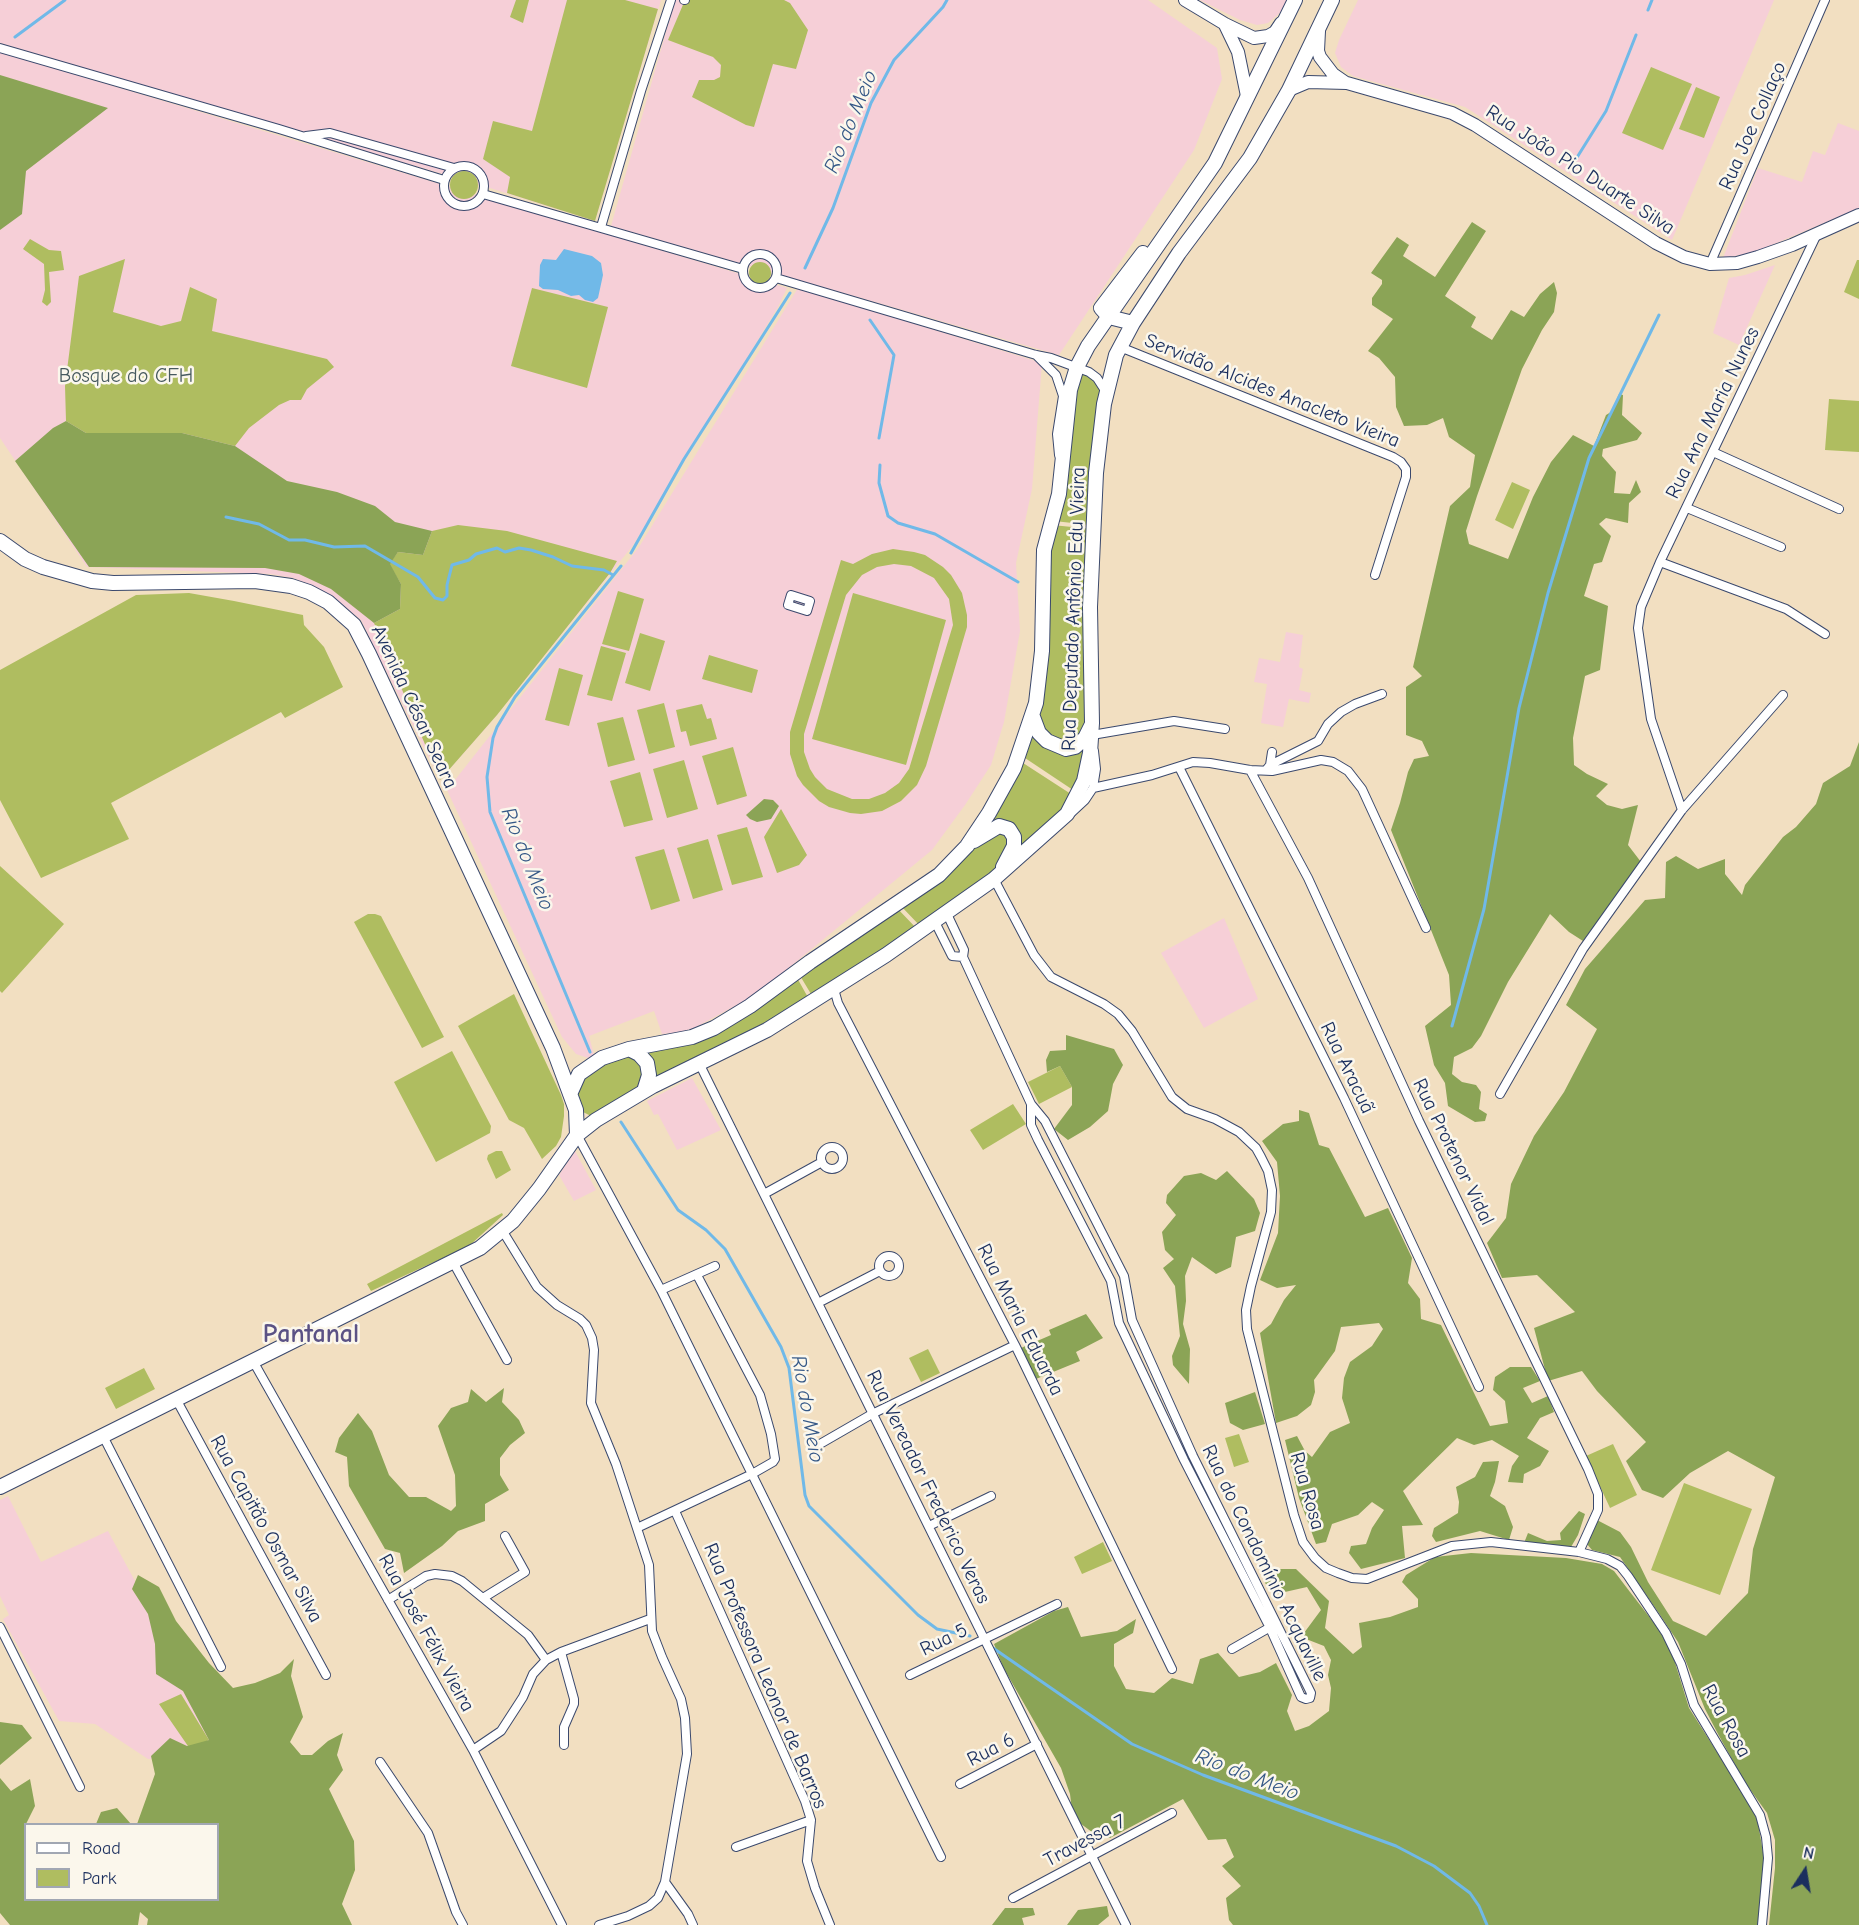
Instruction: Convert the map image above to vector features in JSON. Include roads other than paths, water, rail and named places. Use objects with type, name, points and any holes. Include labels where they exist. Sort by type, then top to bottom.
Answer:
[{"type":"main road","points":[[1185,0],[1247,36],[1264,38],[1275,32],[1287,16]]},
{"type":"main road","points":[[1133,323],[1109,317],[1101,308],[1177,206],[1244,102],[1296,0]]},
{"type":"main road","name":"Rua Deputado Antônio Edu Vieira","points":[[644,1091],[767,1030],[941,918],[996,876],[1061,821],[1074,803],[1084,781],[1092,729],[1090,608],[1096,473],[1106,392],[1120,346],[1179,253],[1250,158],[1289,90],[1332,0]]},
{"type":"main road","points":[[1225,24],[1238,52],[1244,102]]},
{"type":"main road","name":"Rua João Pio Duarte Silva","points":[[1319,29],[1320,57],[1333,74],[1347,83]]},
{"type":"main road","name":"Rua João Pio Duarte Silva","points":[[1289,90],[1308,82],[1347,83],[1462,118],[1649,240],[1684,257],[1710,264],[1737,263],[1758,257],[1859,215]]},
{"type":"main road","points":[[571,1092],[575,1080],[585,1069],[602,1058],[629,1049],[692,1037],[729,1020],[930,882],[950,866],[989,813],[1009,779],[1033,717],[1042,666],[1044,550],[1059,494],[1072,382],[1071,365],[1109,317]]},
{"type":"main road","name":"Avenida César Seara","points":[[0,541],[25,559],[43,567],[92,581],[274,583],[309,592],[328,602],[354,626],[553,1048],[576,1110],[577,1135]]},
{"type":"main road","points":[[1033,717],[1039,733],[1047,741],[1066,749],[1075,747],[1092,729]]},
{"type":"main road","points":[[966,846],[991,829],[999,826],[1009,829],[1014,837],[1014,846],[996,876]]},
{"type":"main road","name":"Avenida César Seara","points":[[553,1048],[573,1066],[585,1069]]},
{"type":"main road","points":[[0,1487],[480,1248],[502,1230],[529,1202],[577,1135],[596,1120],[644,1091],[650,1075],[647,1063],[639,1054],[629,1049]]},
{"type":"main road","points":[[576,1110],[589,1119],[596,1120]]},
{"type":"street","points":[[601,228],[641,91],[671,0]]},
{"type":"street","name":"Rua Joe Collaço","points":[[1710,264],[1826,0]]},
{"type":"street","points":[[0,48],[444,180]]},
{"type":"street","points":[[302,136],[330,133],[454,168]]},
{"type":"street","points":[[464,165],[475,169],[483,180],[483,194],[475,203],[456,205],[447,197],[444,180],[454,168],[464,165]]},
{"type":"street","points":[[483,194],[743,269]]},
{"type":"street","name":"Rua Ana Maria Nunes","points":[[1682,810],[1652,719],[1638,628],[1641,607],[1660,562],[1817,234]]},
{"type":"street","points":[[762,254],[773,260],[777,272],[776,278],[768,286],[758,288],[748,283],[743,269],[750,257],[762,254]]},
{"type":"street","points":[[776,278],[1051,358],[1097,378],[1106,392]]},
{"type":"street","name":"Servidão Alcides Anacleto Vieira","points":[[1120,346],[1401,462],[1406,469],[1406,477],[1375,575]]},
{"type":"street","points":[[1036,355],[1067,372],[1072,382]]},
{"type":"street","points":[[1036,355],[1056,375],[1063,396],[1057,434],[1057,450],[1062,471]]},
{"type":"street","points":[[1713,452],[1839,509]]},
{"type":"street","points":[[1686,508],[1781,547]]},
{"type":"street","points":[[1660,562],[1786,609],[1825,634]]},
{"type":"street","points":[[1093,788],[1201,762],[1250,770],[1268,767],[1318,741],[1328,724],[1341,712],[1382,694]]},
{"type":"street","points":[[1500,1094],[1583,949],[1682,810],[1784,695]]},
{"type":"street","points":[[1061,821],[1085,800],[1093,788],[1096,768],[1092,729],[1174,721],[1225,729]]},
{"type":"street","points":[[1268,767],[1272,752]]},
{"type":"street","points":[[1268,767],[1272,771],[1321,760],[1333,762],[1356,779],[1369,802],[1426,928]]},
{"type":"street","name":"Rua Aracuã","points":[[1179,767],[1344,1098],[1479,1387]]},
{"type":"street","name":"Rua Protenor Vidal","points":[[1250,770],[1308,878],[1419,1122],[1588,1469],[1598,1494],[1598,1510],[1579,1552]]},
{"type":"street","name":"Rua Rosa","points":[[996,876],[1034,955],[1052,977],[1104,1004],[1118,1014],[1132,1031],[1172,1097],[1187,1109],[1215,1119],[1239,1132],[1256,1148],[1268,1171],[1272,1190],[1271,1212],[1246,1310],[1247,1329],[1294,1515],[1304,1542],[1315,1558],[1326,1568],[1338,1573],[1352,1578],[1367,1579],[1434,1552],[1467,1544],[1491,1542],[1579,1552],[1607,1559],[1620,1566],[1666,1633],[1681,1664],[1694,1705],[1760,1815],[1766,1837],[1768,1858],[1762,1925]]},
{"type":"street","name":"Rua do Condomínio Acquaville","points":[[941,918],[952,956],[963,957]]},
{"type":"street","name":"Rua do Condomínio Acquaville","points":[[941,918],[964,950],[963,957],[1031,1104],[1045,1121],[1124,1276],[1132,1320],[1193,1456],[1274,1626],[1301,1697],[1310,1698],[1311,1693],[1274,1626],[1219,1530],[1119,1323],[1111,1281],[1031,1125],[1031,1104]]},
{"type":"street","name":"Rua Maria Eduarda","points":[[834,989],[838,1004],[1015,1346],[1172,1669]]},
{"type":"street","name":"Rua Vereador Frederico Veras","points":[[700,1065],[1126,1925]]},
{"type":"street","points":[[577,1135],[661,1290],[941,1857]]},
{"type":"street","points":[[764,1194],[822,1162]]},
{"type":"street","points":[[1077,1215],[1088,1209]]},
{"type":"street","points":[[502,1230],[537,1287],[586,1325],[594,1350],[591,1403],[616,1464],[651,1576],[650,1619],[655,1640],[681,1699],[687,1744],[665,1882],[658,1898],[649,1906],[628,1916],[599,1925]]},
{"type":"street","points":[[453,1262],[507,1360]]},
{"type":"street","points":[[661,1290],[715,1266]]},
{"type":"street","points":[[818,1303],[879,1271]]},
{"type":"street","points":[[637,1528],[752,1474],[773,1462],[775,1455],[760,1395],[697,1275]]},
{"type":"street","points":[[1111,1281],[1124,1276]]},
{"type":"street","points":[[820,1444],[872,1414],[1015,1346]]},
{"type":"street","name":"Rua José Félix Vieira","points":[[253,1361],[473,1750],[562,1925]]},
{"type":"street","points":[[1144,1374],[1154,1369]]},
{"type":"street","name":"Rua Capitão Osmar Silva","points":[[176,1400],[326,1675]]},
{"type":"street","points":[[104,1436],[221,1667]]},
{"type":"street","points":[[1184,1460],[1193,1456]]},
{"type":"street","points":[[929,1526],[991,1496]]},
{"type":"street","name":"Rua Professora Leonor de Barros","points":[[675,1511],[806,1801],[811,1820],[807,1861],[830,1925]]},
{"type":"street","points":[[1219,1530],[1228,1526]]},
{"type":"street","points":[[483,1598],[525,1572],[505,1536]]},
{"type":"street","points":[[388,1600],[426,1576],[444,1573],[462,1581],[528,1635],[546,1660]]},
{"type":"street","name":"Rua 5","points":[[910,1675],[1057,1604]]},
{"type":"street","points":[[473,1750],[501,1731],[523,1697],[533,1674],[546,1660],[561,1652],[650,1619]]},
{"type":"street","points":[[1232,1649],[1274,1626]]},
{"type":"street","points":[[0,1627],[80,1787]]},
{"type":"street","points":[[561,1652],[574,1699],[564,1727],[564,1745]]},
{"type":"street","name":"Rua 6","points":[[960,1784],[1037,1744]]},
{"type":"street","points":[[380,1762],[428,1833],[456,1912],[463,1925]]},
{"type":"street","name":"Travessa 7","points":[[1013,1898],[1172,1813]]},
{"type":"street","points":[[736,1847],[811,1820]]},
{"type":"street","points":[[665,1882],[688,1914],[693,1925]]},
{"type":"water","points":[[564,249],[592,256],[601,263],[603,275],[598,298],[593,302],[579,295],[571,296],[558,290],[543,289],[539,286],[540,265],[543,259],[556,260]]},
{"type":"waterway","points":[[15,37],[65,0]]},
{"type":"waterway","name":"Rio do Meio","points":[[805,268],[833,208],[871,103],[894,60],[947,0]]},
{"type":"waterway","points":[[1648,10],[1652,0]]},
{"type":"waterway","points":[[1571,167],[1606,111],[1636,35]]},
{"type":"waterway","name":"Rio do Meio","points":[[631,553],[684,459],[790,293]]},
{"type":"waterway","points":[[1452,1026],[1484,909],[1519,708],[1548,593],[1589,458],[1659,315]]},
{"type":"waterway","points":[[870,320],[894,355],[879,438]]},
{"type":"waterway","points":[[880,465],[879,483],[888,516],[898,523],[935,534],[1018,582]]},
{"type":"waterway","points":[[226,517],[259,524],[289,540],[305,540],[334,547],[365,546],[418,577],[435,598],[443,600],[447,596],[452,565],[469,560],[476,554],[497,548],[505,552],[519,548],[531,550],[572,566],[604,570],[613,575]]},
{"type":"waterway","name":"Rio do Meio","points":[[590,1052],[490,812],[487,777],[493,738],[515,697],[621,566]]},
{"type":"waterway","name":"Rio do Meio","points":[[621,1122],[678,1210],[706,1230],[725,1249],[781,1347],[789,1368],[805,1495],[809,1506],[918,1615],[937,1629],[970,1636]]},
{"type":"waterway","name":"Rio do Meio","points":[[993,1648],[1132,1744],[1203,1775],[1396,1846],[1434,1866],[1470,1893],[1479,1906],[1487,1925]]},
{"type":"district","name":"Pantanal","points":[[311,1335]]},
{"type":"park label","name":"Bosque do CFH","points":[[126,376]]}]
